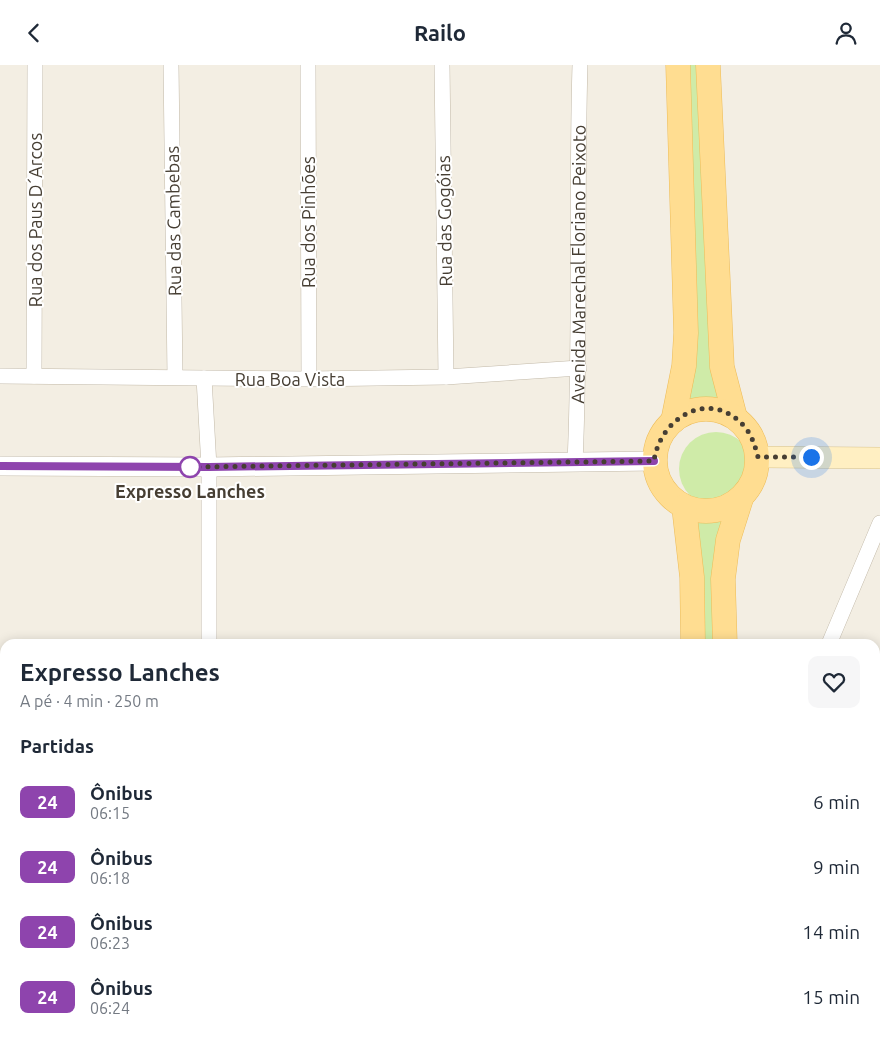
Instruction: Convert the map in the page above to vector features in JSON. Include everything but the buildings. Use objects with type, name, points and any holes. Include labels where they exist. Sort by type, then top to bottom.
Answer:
[{"type":"main road","points":[[673,421],[684,366],[686,333],[678,65]]},
{"type":"main road","points":[[708,65],[722,367],[735,417],[752,437],[758,457],[751,485],[741,499],[728,540],[723,579],[725,639]]},
{"type":"main road","points":[[735,417],[720,411],[704,409],[687,412],[673,421],[658,442],[654,461],[662,486],[671,498],[684,507],[698,511],[714,512],[728,507],[741,499]]},
{"type":"main road","points":[[758,457],[880,458]]},
{"type":"main road","points":[[684,507],[692,577],[693,639]]},
{"type":"street","name":"Rua dos Paus D´Arcos","points":[[34,376],[35,65]]},
{"type":"street","name":"Rua das Cambebas","points":[[171,65],[175,377]]},
{"type":"street","name":"Rua dos Pinhões","points":[[308,65],[309,379]]},
{"type":"street","name":"Rua das Gogóias","points":[[442,65],[446,377]]},
{"type":"street","name":"Avenida Marechal Floriano Peixoto","points":[[575,463],[579,368],[580,65]]},
{"type":"street","name":"Rua Boa Vista","points":[[0,376],[309,379],[446,377],[579,368]]},
{"type":"street","points":[[204,378],[209,467],[209,639]]},
{"type":"street","points":[[0,466],[209,467],[654,461]]},
{"type":"street","points":[[831,639],[880,523]]},
{"type":"green space","points":[[683,65],[710,65],[729,409],[703,403],[679,413]]},
{"type":"green space","points":[[716,432],[737,438],[747,448],[753,469],[747,490],[737,500],[716,506],[695,500],[685,490],[679,469],[685,448],[695,438]]},
{"type":"green space","points":[[735,507],[722,639],[697,639],[689,511],[712,514]]},
{"type":"bus line","name":"24","points":[[0,466],[209,467],[654,461]]},
{"type":"place","name":"Expresso Lanches","points":[[190,467]]},
{"type":"route","points":[[190,467],[654,461],[658,442],[664,431],[673,421],[687,412],[704,409],[720,411],[735,417],[745,426],[752,437],[758,457],[811,457]]}]
